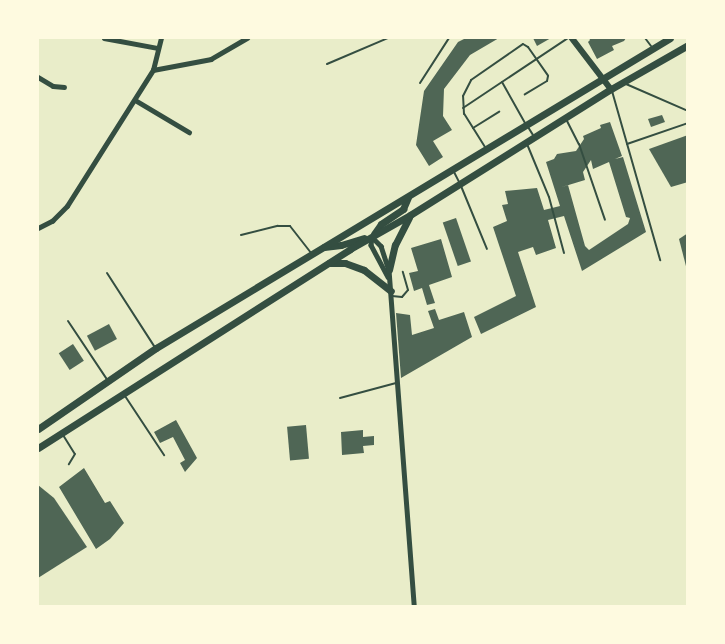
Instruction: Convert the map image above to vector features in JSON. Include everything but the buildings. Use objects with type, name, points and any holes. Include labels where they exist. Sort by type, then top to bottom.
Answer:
[{"type":"main road","points":[[38,429],[156,348],[670,38]]},
{"type":"main road","points":[[38,448],[122,392],[329,263],[410,215],[611,89],[688,45]]},
{"type":"main road","points":[[324,247],[341,245],[372,237],[381,224],[403,208],[408,197]]},
{"type":"main road","points":[[389,270],[395,245],[410,215]]},
{"type":"main road","points":[[329,263],[345,263],[364,270],[391,294]]},
{"type":"street","points":[[104,38],[158,48]]},
{"type":"street","points":[[38,228],[52,221],[67,206],[153,70],[161,38]]},
{"type":"street","points":[[153,70],[211,59],[247,38]]},
{"type":"street","points":[[572,38],[611,89]]},
{"type":"street","points":[[38,77],[54,86],[64,87]]},
{"type":"street","points":[[135,100],[188,132]]},
{"type":"street","points":[[372,237],[381,246],[389,270],[392,336],[414,606]]},
{"type":"street","points":[[372,237],[371,245],[390,281]]},
{"type":"lane","points":[[327,64],[388,38]]},
{"type":"lane","points":[[442,38],[449,38]]},
{"type":"lane","points":[[420,84],[449,38]]},
{"type":"lane","points":[[463,108],[568,38]]},
{"type":"lane","points":[[645,38],[652,48]]},
{"type":"lane","points":[[486,149],[466,119],[463,108],[463,96],[471,80],[523,44],[528,47],[548,74],[548,79],[525,94]]},
{"type":"lane","points":[[502,82],[535,137]]},
{"type":"lane","points":[[622,83],[688,111]]},
{"type":"lane","points":[[611,89],[660,260]]},
{"type":"lane","points":[[473,128],[499,112]]},
{"type":"lane","points":[[566,118],[579,144],[605,220]]},
{"type":"lane","points":[[627,144],[688,123]]},
{"type":"lane","points":[[526,143],[549,197],[564,252]]},
{"type":"lane","points":[[452,169],[487,249]]},
{"type":"lane","points":[[241,236],[278,226],[290,226],[311,254]]},
{"type":"lane","points":[[391,294],[402,297],[408,290],[403,272]]},
{"type":"lane","points":[[107,273],[156,348]]},
{"type":"lane","points":[[68,321],[107,380]]},
{"type":"lane","points":[[340,398],[397,383]]},
{"type":"lane","points":[[122,392],[164,455]]},
{"type":"lane","points":[[62,433],[75,454],[69,464]]}]
